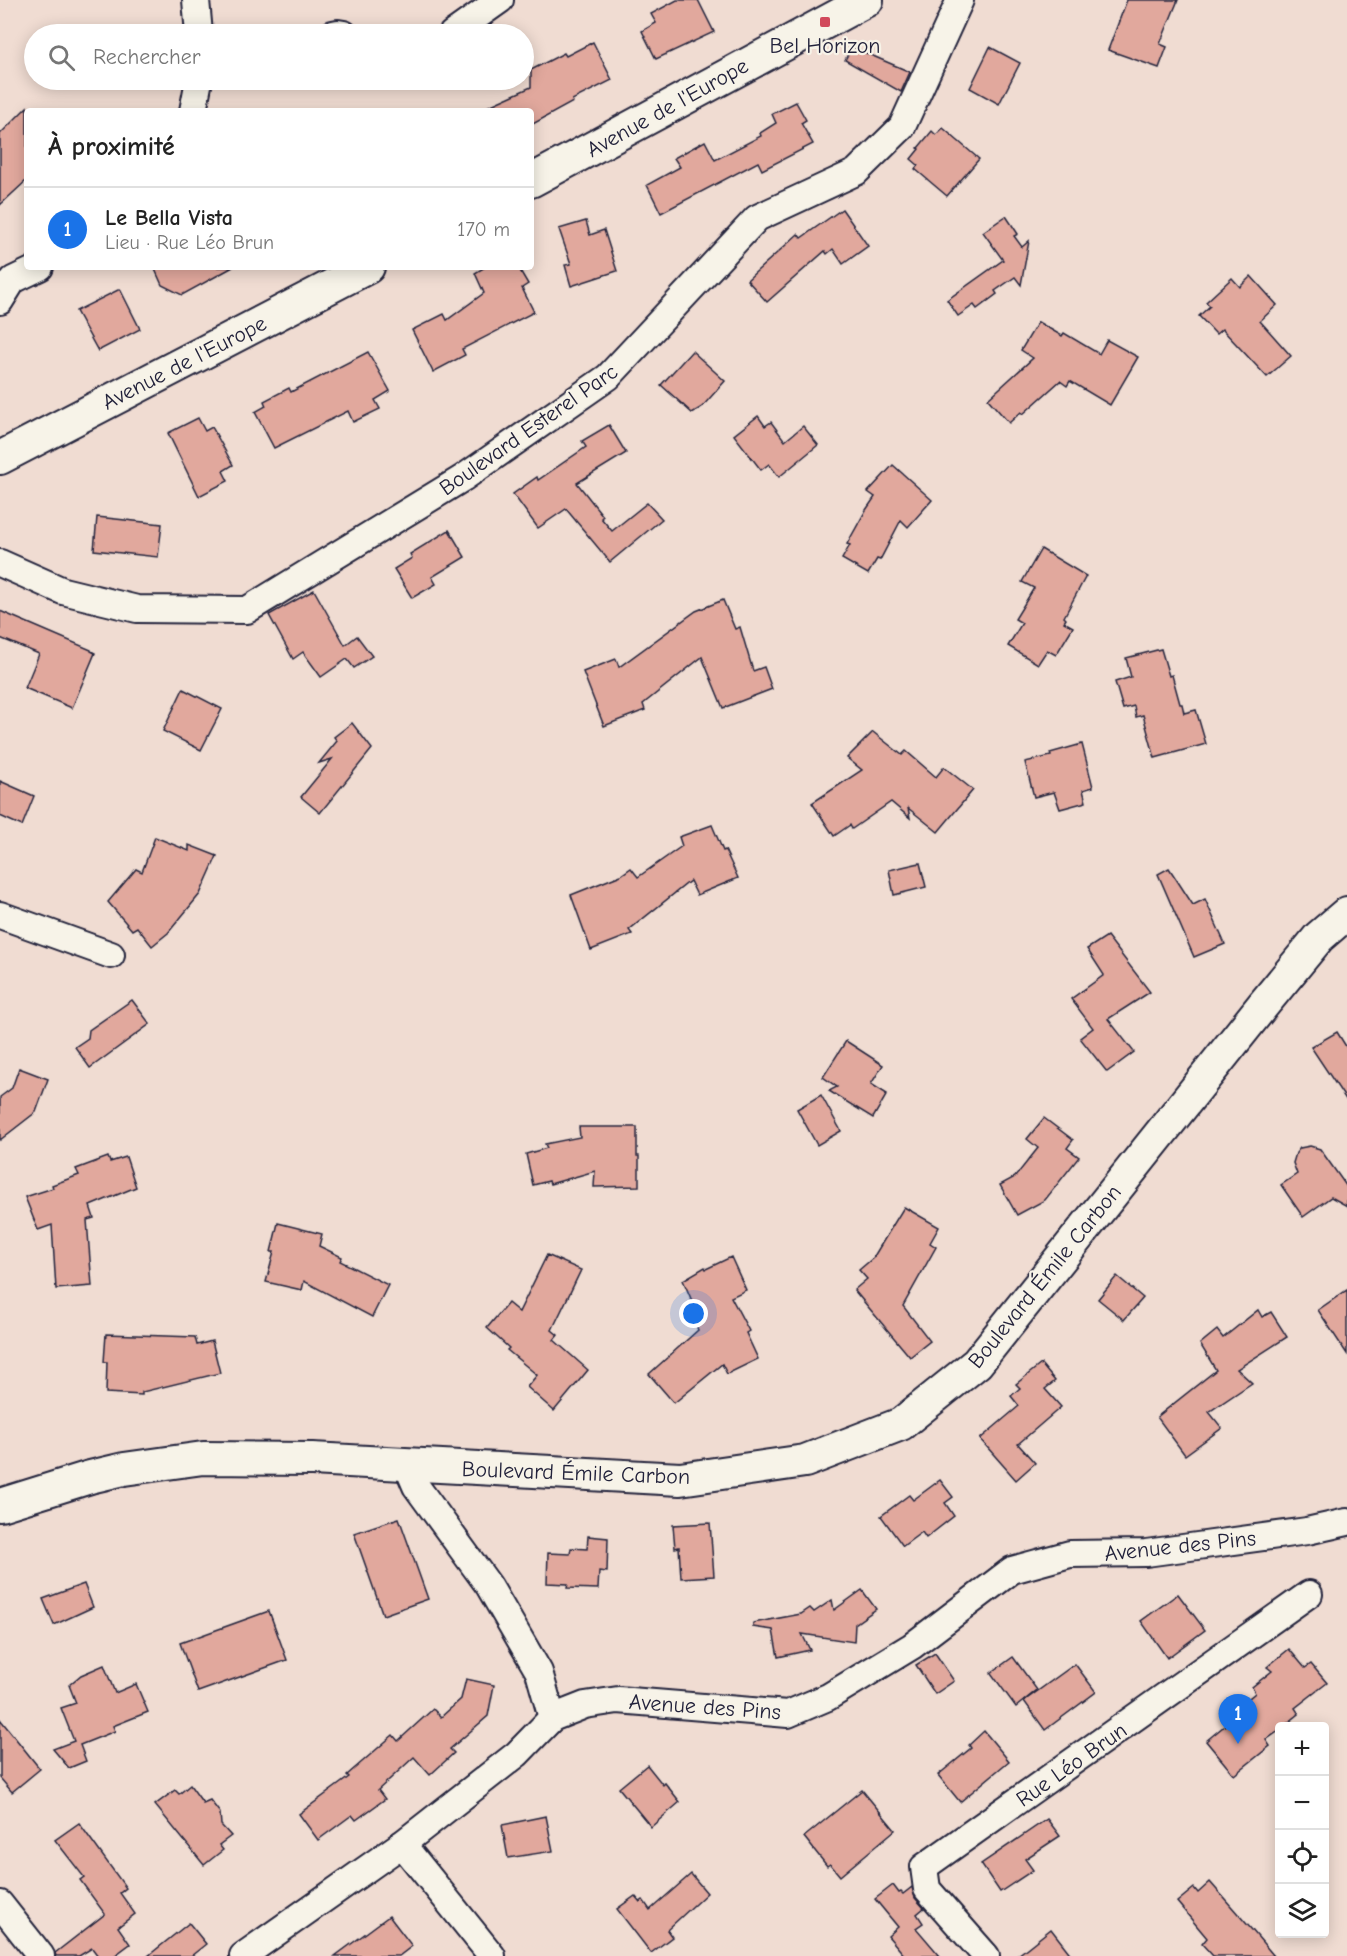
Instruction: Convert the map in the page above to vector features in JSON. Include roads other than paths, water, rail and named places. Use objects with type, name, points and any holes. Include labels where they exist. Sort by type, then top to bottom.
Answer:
[{"type":"street","points":[[196,0],[199,24]]},
{"type":"street","points":[[466,24],[500,0]]},
{"type":"street","name":"Avenue de l'Europe","points":[[534,179],[867,0]]},
{"type":"street","name":"Boulevard Esterel Parc","points":[[0,563],[63,591],[136,609],[247,610],[463,478],[608,377],[757,218],[856,172],[902,127],[960,0]]},
{"type":"street","points":[[194,108],[197,90]]},
{"type":"street","points":[[0,301],[13,280],[34,270]]},
{"type":"street","name":"Avenue de l'Europe","points":[[0,458],[362,270]]},
{"type":"street","name":"Boulevard Émile Carbon","points":[[0,1505],[124,1469],[203,1458],[312,1459],[680,1479],[805,1461],[901,1424],[977,1363],[1270,996],[1319,937],[1347,913]]},
{"type":"street","points":[[0,915],[111,955]]},
{"type":"street","points":[[407,1465],[416,1486],[489,1586],[539,1672],[552,1718]]},
{"type":"street","name":"Avenue des Pins","points":[[243,1956],[402,1844],[517,1754],[552,1718],[585,1705],[618,1700],[788,1714],[828,1697],[912,1646],[1012,1570],[1070,1554],[1146,1553],[1307,1531],[1347,1522]]},
{"type":"street","name":"Rue Léo Brun","points":[[986,1956],[927,1889],[924,1867],[1309,1594]]},
{"type":"street","points":[[402,1844],[492,1956]]},
{"type":"street","points":[[0,1904],[41,1956]]},
{"type":"place","name":"Bel Horizon","points":[[825,22]]},
{"type":"place","name":"Le Bella Vista","points":[[1238,1744]]}]
